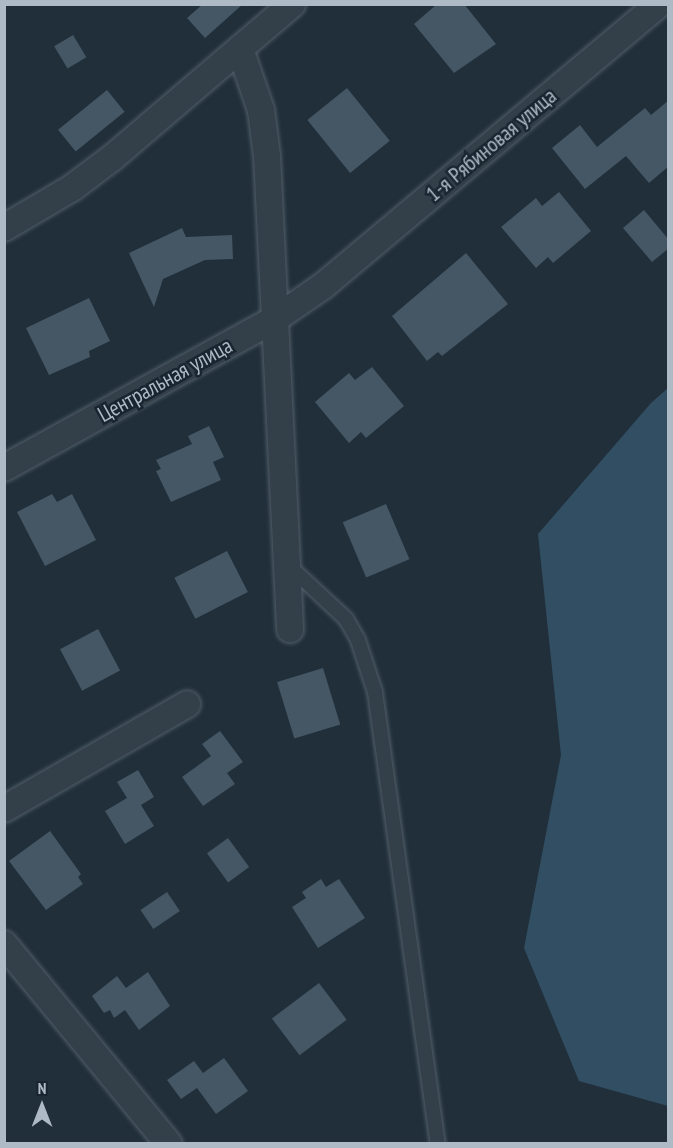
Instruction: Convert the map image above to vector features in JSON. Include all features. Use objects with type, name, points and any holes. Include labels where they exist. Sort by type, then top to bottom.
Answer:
[{"type":"street","points":[[4,228],[72,188],[112,158],[292,4]]},
{"type":"street","name":"1-я Рябиновая улица","points":[[323,286],[659,4]]},
{"type":"street","points":[[240,49],[261,110],[275,319],[290,629]]},
{"type":"street","name":"Центральная улица","points":[[4,468],[275,319],[323,286]]},
{"type":"street","points":[[4,809],[187,704]]},
{"type":"street","points":[[4,944],[169,1143]]},
{"type":"lane","points":[[287,564],[346,619],[358,640],[375,692],[438,1143]]},
{"type":"water","points":[[668,388],[668,1106],[579,1081],[524,948],[561,755],[538,534],[651,403]]},
{"type":"building","points":[[203,4],[243,4],[205,38],[187,18]]},
{"type":"building","points":[[437,4],[464,4],[496,44],[454,73],[414,24]]},
{"type":"building","points":[[73,35],[86,57],[68,69],[54,46]]},
{"type":"building","points":[[347,88],[390,141],[350,173],[307,120]]},
{"type":"building","points":[[107,90],[125,112],[76,151],[58,130]]},
{"type":"building","points":[[669,100],[669,166],[649,183],[626,156],[585,189],[552,148],[580,125],[597,147],[645,108],[651,115]]},
{"type":"building","points":[[559,192],[591,231],[553,263],[548,257],[536,268],[501,227],[536,198],[542,206]]},
{"type":"building","points":[[644,210],[669,240],[669,248],[652,262],[623,228]]},
{"type":"building","points":[[182,228],[186,237],[232,235],[233,259],[205,260],[163,279],[154,307],[129,253]]},
{"type":"building","points":[[466,253],[508,304],[442,356],[438,352],[427,361],[392,316]]},
{"type":"building","points":[[89,298],[110,341],[89,351],[90,357],[49,375],[26,328]]},
{"type":"building","points":[[372,367],[404,406],[366,438],[361,432],[349,443],[315,402],[349,373],[355,380]]},
{"type":"building","points":[[209,426],[224,457],[213,462],[221,480],[171,502],[156,471],[161,469],[156,460],[192,444],[188,436]]},
{"type":"building","points":[[52,494],[57,502],[72,494],[96,540],[45,566],[17,512]]},
{"type":"building","points":[[386,504],[409,559],[366,578],[343,522]]},
{"type":"building","points":[[227,551],[248,592],[195,619],[174,578]]},
{"type":"building","points":[[98,629],[120,670],[82,691],[60,649]]},
{"type":"building","points":[[323,668],[340,724],[294,738],[277,682]]},
{"type":"building","points":[[220,731],[243,762],[227,773],[235,784],[203,806],[182,777],[211,756],[202,744]]},
{"type":"building","points":[[138,770],[154,797],[141,805],[154,826],[125,844],[105,811],[127,798],[117,782]]},
{"type":"building","points":[[50,831],[81,874],[78,877],[83,884],[46,910],[9,861]]},
{"type":"building","points":[[228,838],[249,867],[228,882],[207,853]]},
{"type":"building","points":[[321,879],[326,887],[339,879],[365,918],[318,948],[292,907],[306,898],[302,892]]},
{"type":"building","points":[[167,892],[180,911],[153,929],[140,910]]},
{"type":"building","points":[[148,972],[170,1006],[139,1030],[125,1010],[114,1018],[110,1010],[104,1013],[92,996],[117,976],[126,988]]},
{"type":"building","points":[[319,983],[347,1020],[300,1055],[272,1019]]},
{"type":"building","points":[[224,1058],[248,1091],[216,1114],[197,1088],[181,1099],[167,1080],[194,1061],[203,1073]]}]
